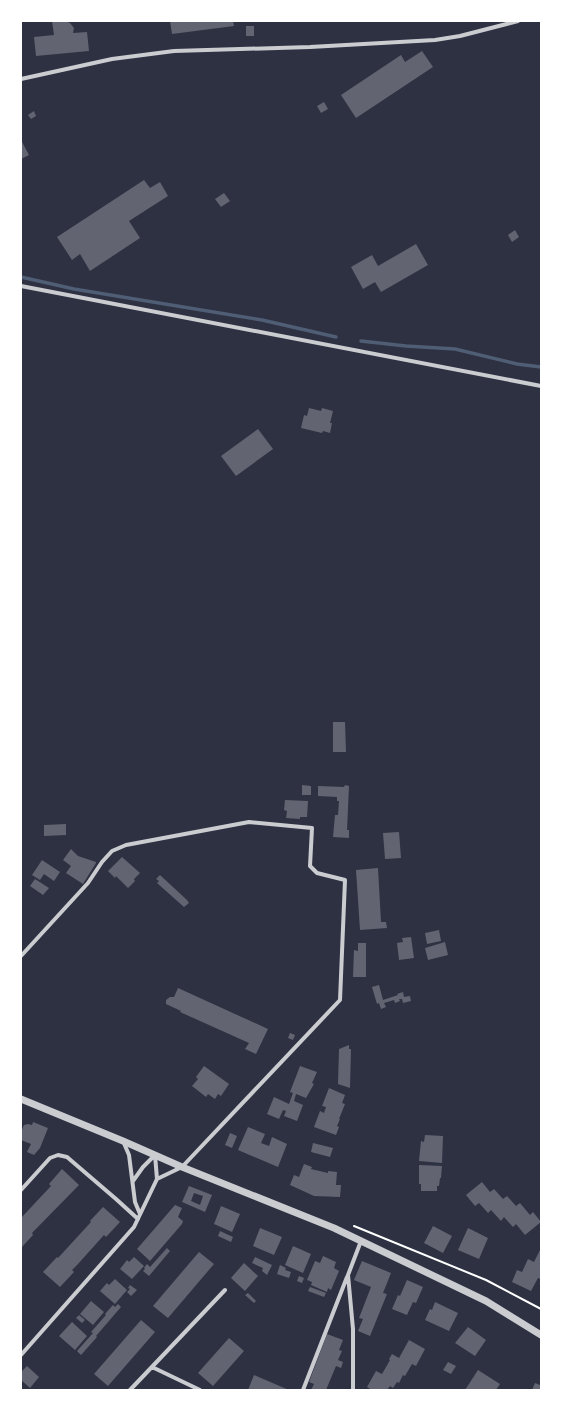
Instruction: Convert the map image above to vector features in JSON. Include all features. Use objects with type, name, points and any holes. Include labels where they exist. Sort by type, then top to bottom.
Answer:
[{"type":"street","points":[[21,78],[112,59],[174,51],[310,47],[435,40],[460,36],[518,21]]},
{"type":"street","points":[[21,286],[541,386]]},
{"type":"street","points":[[21,956],[88,883],[102,862],[112,851],[126,845],[249,822],[312,828],[310,866],[317,873],[345,880],[340,1000],[182,1167],[156,1179]]},
{"type":"street","points":[[21,1099],[182,1167],[334,1228],[486,1301],[541,1335]]},
{"type":"street","points":[[123,1141],[129,1155],[135,1202],[140,1214]]},
{"type":"street","points":[[21,1190],[50,1158],[58,1155],[67,1157],[138,1219]]},
{"type":"street","points":[[21,1355],[134,1227],[156,1179],[155,1155]]},
{"type":"street","points":[[133,1181],[143,1167],[155,1155]]},
{"type":"street","points":[[303,1390],[361,1241]]},
{"type":"street","points":[[348,1275],[352,1329],[353,1390]]},
{"type":"street","points":[[130,1390],[225,1290]]},
{"type":"street","points":[[152,1367],[200,1390]]},
{"type":"building","points":[[52,21],[65,21],[70,23],[74,28],[73,33],[87,32],[89,51],[36,56],[34,37],[54,35]]},
{"type":"building","points":[[170,21],[233,21],[234,26],[172,34]]},
{"type":"building","points":[[246,26],[254,26],[254,36],[246,36]]},
{"type":"building","points":[[422,51],[433,67],[356,118],[341,95],[401,55],[405,62]]},
{"type":"building","points":[[324,102],[328,109],[321,113],[317,106]]},
{"type":"building","points":[[34,111],[36,116],[31,119],[28,115]]},
{"type":"building","points":[[21,140],[29,155],[21,159]]},
{"type":"building","points":[[144,180],[150,188],[160,182],[168,196],[129,221],[140,238],[90,271],[80,254],[72,260],[57,237]]},
{"type":"building","points":[[224,193],[230,201],[221,207],[215,199]]},
{"type":"building","points":[[515,230],[519,237],[512,242],[508,235]]},
{"type":"building","points":[[416,244],[428,265],[381,292],[375,282],[363,289],[351,267],[372,255],[378,266]]},
{"type":"building","points":[[309,408],[321,411],[322,408],[333,411],[330,423],[332,423],[330,433],[323,431],[322,433],[301,428],[304,415],[307,416]]},
{"type":"building","points":[[258,429],[273,449],[236,476],[221,456]]},
{"type":"building","points":[[333,722],[345,722],[346,752],[333,752]]},
{"type":"building","points":[[302,785],[311,786],[311,795],[302,795]]},
{"type":"building","points":[[345,785],[349,786],[347,830],[349,830],[349,838],[333,837],[335,815],[338,815],[339,801],[337,801],[337,797],[318,796],[318,786],[344,787]]},
{"type":"building","points":[[285,800],[308,801],[307,817],[300,817],[300,819],[286,818],[287,811],[284,810]]},
{"type":"building","points":[[66,824],[66,835],[44,836],[44,825]]},
{"type":"building","points":[[399,832],[401,858],[385,859],[383,833]]},
{"type":"building","points":[[71,849],[78,856],[96,862],[83,884],[66,873],[71,866],[63,860]]},
{"type":"building","points":[[122,857],[140,873],[128,888],[116,876],[115,878],[108,871]]},
{"type":"building","points":[[42,860],[60,872],[54,881],[44,874],[40,880],[32,875]]},
{"type":"building","points":[[378,868],[381,922],[386,922],[387,928],[360,930],[356,870]]},
{"type":"building","points":[[160,875],[189,903],[184,907],[157,883],[159,881],[156,879]]},
{"type":"building","points":[[35,879],[49,888],[43,895],[30,886]]},
{"type":"building","points":[[439,930],[441,941],[427,944],[425,933]]},
{"type":"building","points":[[411,937],[414,958],[399,960],[397,943],[403,942],[402,938]]},
{"type":"building","points":[[445,942],[448,955],[428,960],[425,948]]},
{"type":"building","points":[[358,943],[366,943],[366,977],[353,977],[354,950],[358,951]]},
{"type":"building","points":[[379,985],[383,1000],[403,992],[404,997],[410,996],[411,1001],[403,1003],[402,999],[399,999],[400,1001],[395,1003],[394,1000],[384,1003],[386,1007],[381,1009],[379,1003],[377,1004],[372,987]]},
{"type":"building","points":[[178,988],[268,1029],[256,1054],[245,1049],[249,1043],[180,1012],[181,1011],[166,1004],[166,1000],[170,997],[174,997]]},
{"type":"building","points":[[290,1033],[295,1035],[293,1040],[288,1038]]},
{"type":"building","points":[[349,1045],[349,1049],[351,1049],[350,1088],[338,1084],[339,1049]]},
{"type":"building","points":[[204,1066],[229,1084],[221,1096],[218,1094],[215,1099],[208,1094],[206,1097],[192,1086],[198,1079],[196,1077]]},
{"type":"building","points":[[300,1066],[317,1072],[312,1083],[314,1084],[306,1098],[296,1094],[294,1101],[303,1105],[297,1121],[284,1116],[286,1111],[283,1110],[279,1119],[267,1114],[274,1097],[289,1104],[293,1093],[290,1092]]},
{"type":"building","points":[[329,1088],[345,1095],[342,1103],[345,1104],[339,1119],[337,1126],[339,1127],[336,1135],[314,1127],[320,1111],[324,1113],[326,1107],[322,1106]]},
{"type":"building","points":[[33,1122],[48,1128],[40,1148],[34,1155],[27,1152],[31,1144],[21,1140],[21,1132],[24,1125],[32,1125]]},
{"type":"building","points":[[248,1127],[265,1134],[261,1143],[269,1146],[272,1137],[287,1144],[278,1167],[238,1150]]},
{"type":"building","points":[[230,1133],[237,1136],[232,1148],[225,1145]]},
{"type":"building","points":[[425,1135],[443,1136],[442,1163],[419,1161],[421,1141],[424,1142]]},
{"type":"building","points":[[313,1143],[333,1148],[330,1157],[311,1152]]},
{"type":"building","points":[[304,1164],[312,1167],[311,1169],[328,1173],[328,1171],[337,1172],[336,1185],[341,1185],[340,1197],[314,1196],[290,1185],[294,1175],[299,1177]]},
{"type":"building","points":[[419,1165],[442,1166],[441,1178],[439,1186],[437,1186],[437,1191],[421,1191],[421,1184],[419,1184]]},
{"type":"building","points":[[62,1169],[79,1185],[32,1233],[33,1235],[21,1248],[21,1218],[51,1186],[49,1184]]},
{"type":"building","points":[[482,1182],[490,1192],[494,1189],[503,1199],[507,1196],[516,1206],[520,1203],[530,1215],[533,1212],[541,1222],[525,1235],[516,1224],[513,1227],[504,1217],[501,1221],[491,1210],[488,1213],[479,1203],[475,1206],[466,1195]]},
{"type":"building","points":[[189,1186],[212,1195],[205,1212],[182,1202]],"holes":[[[194,1193],[203,1196],[200,1205],[191,1201]]]},
{"type":"building","points":[[175,1205],[182,1208],[178,1217],[183,1221],[182,1224],[150,1261],[137,1249]]},
{"type":"building","points":[[221,1206],[240,1214],[232,1232],[214,1224]]},
{"type":"building","points":[[103,1207],[120,1222],[106,1237],[104,1235],[72,1270],[74,1272],[60,1287],[43,1272],[57,1257],[58,1258]]},
{"type":"building","points":[[433,1226],[452,1236],[443,1253],[424,1243]]},
{"type":"building","points":[[260,1228],[282,1237],[274,1255],[253,1246]]},
{"type":"building","points":[[468,1228],[488,1238],[479,1259],[458,1250]]},
{"type":"building","points":[[220,1231],[233,1237],[231,1242],[218,1236]]},
{"type":"building","points":[[293,1246],[311,1254],[303,1273],[285,1265]]},
{"type":"building","points":[[167,1248],[170,1251],[149,1276],[143,1271],[145,1269],[144,1268],[147,1264],[150,1267]]},
{"type":"building","points":[[541,1248],[541,1279],[538,1278],[531,1291],[512,1282],[517,1270],[522,1272],[528,1259],[534,1262]]},
{"type":"building","points":[[199,1252],[214,1264],[168,1318],[153,1306]]},
{"type":"building","points":[[323,1256],[336,1262],[334,1268],[339,1271],[331,1290],[328,1288],[327,1292],[311,1285],[312,1282],[307,1280],[315,1261],[320,1263]]},
{"type":"building","points":[[134,1257],[144,1266],[132,1279],[120,1269],[127,1260],[129,1262]]},
{"type":"building","points":[[255,1257],[272,1265],[267,1275],[262,1271],[263,1268],[252,1263]]},
{"type":"building","points":[[362,1261],[391,1273],[383,1293],[387,1294],[370,1336],[358,1331],[363,1319],[359,1318],[371,1287],[354,1280]]},
{"type":"building","points":[[244,1263],[258,1276],[245,1291],[231,1278]]},
{"type":"building","points":[[280,1265],[286,1268],[285,1270],[291,1272],[289,1278],[277,1274]]},
{"type":"building","points":[[299,1276],[304,1278],[302,1283],[297,1281]]},
{"type":"building","points":[[115,1279],[127,1290],[115,1304],[100,1291],[107,1283],[109,1285]]},
{"type":"building","points":[[407,1280],[423,1287],[416,1303],[413,1302],[407,1315],[392,1309]]},
{"type":"building","points":[[130,1285],[137,1290],[131,1296],[127,1292],[130,1289],[128,1288]]},
{"type":"building","points":[[310,1287],[326,1293],[324,1297],[308,1291]]},
{"type":"building","points":[[248,1293],[256,1301],[254,1303],[245,1295]]},
{"type":"building","points":[[91,1301],[104,1312],[93,1325],[80,1314]]},
{"type":"building","points":[[435,1302],[458,1313],[449,1331],[425,1320],[430,1309],[432,1310]]},
{"type":"building","points":[[118,1304],[121,1307],[81,1355],[77,1351],[93,1333],[91,1332],[106,1315],[105,1314],[113,1305],[115,1307]]},
{"type":"building","points":[[79,1315],[85,1320],[82,1323],[76,1318]]},
{"type":"building","points":[[141,1320],[155,1332],[108,1386],[94,1374]]},
{"type":"building","points":[[72,1322],[87,1336],[75,1350],[59,1336]]},
{"type":"building","points":[[468,1327],[486,1340],[475,1356],[455,1343]]},
{"type":"building","points":[[327,1334],[343,1340],[339,1350],[342,1351],[338,1360],[343,1362],[341,1368],[336,1366],[326,1390],[311,1390],[314,1384],[309,1382]]},
{"type":"building","points":[[229,1338],[244,1351],[213,1386],[198,1373]]},
{"type":"building","points":[[409,1340],[425,1349],[416,1366],[412,1364],[405,1376],[403,1375],[399,1383],[397,1382],[393,1388],[390,1386],[387,1390],[372,1390],[367,1387],[376,1371],[382,1374],[392,1354],[399,1358]]},
{"type":"building","points":[[448,1362],[456,1366],[451,1374],[443,1370]]},
{"type":"building","points":[[27,1366],[39,1377],[30,1388],[21,1380],[21,1372]]},
{"type":"building","points":[[478,1370],[500,1384],[496,1390],[465,1390]]},
{"type":"building","points":[[254,1375],[289,1390],[248,1390]]},
{"type":"building","points":[[535,1383],[540,1385],[541,1383],[541,1390],[532,1390]]},
{"type":"waterway","points":[[21,277],[74,289],[262,320],[336,337]]},
{"type":"waterway","points":[[361,341],[455,349],[517,364],[541,367]]}]
